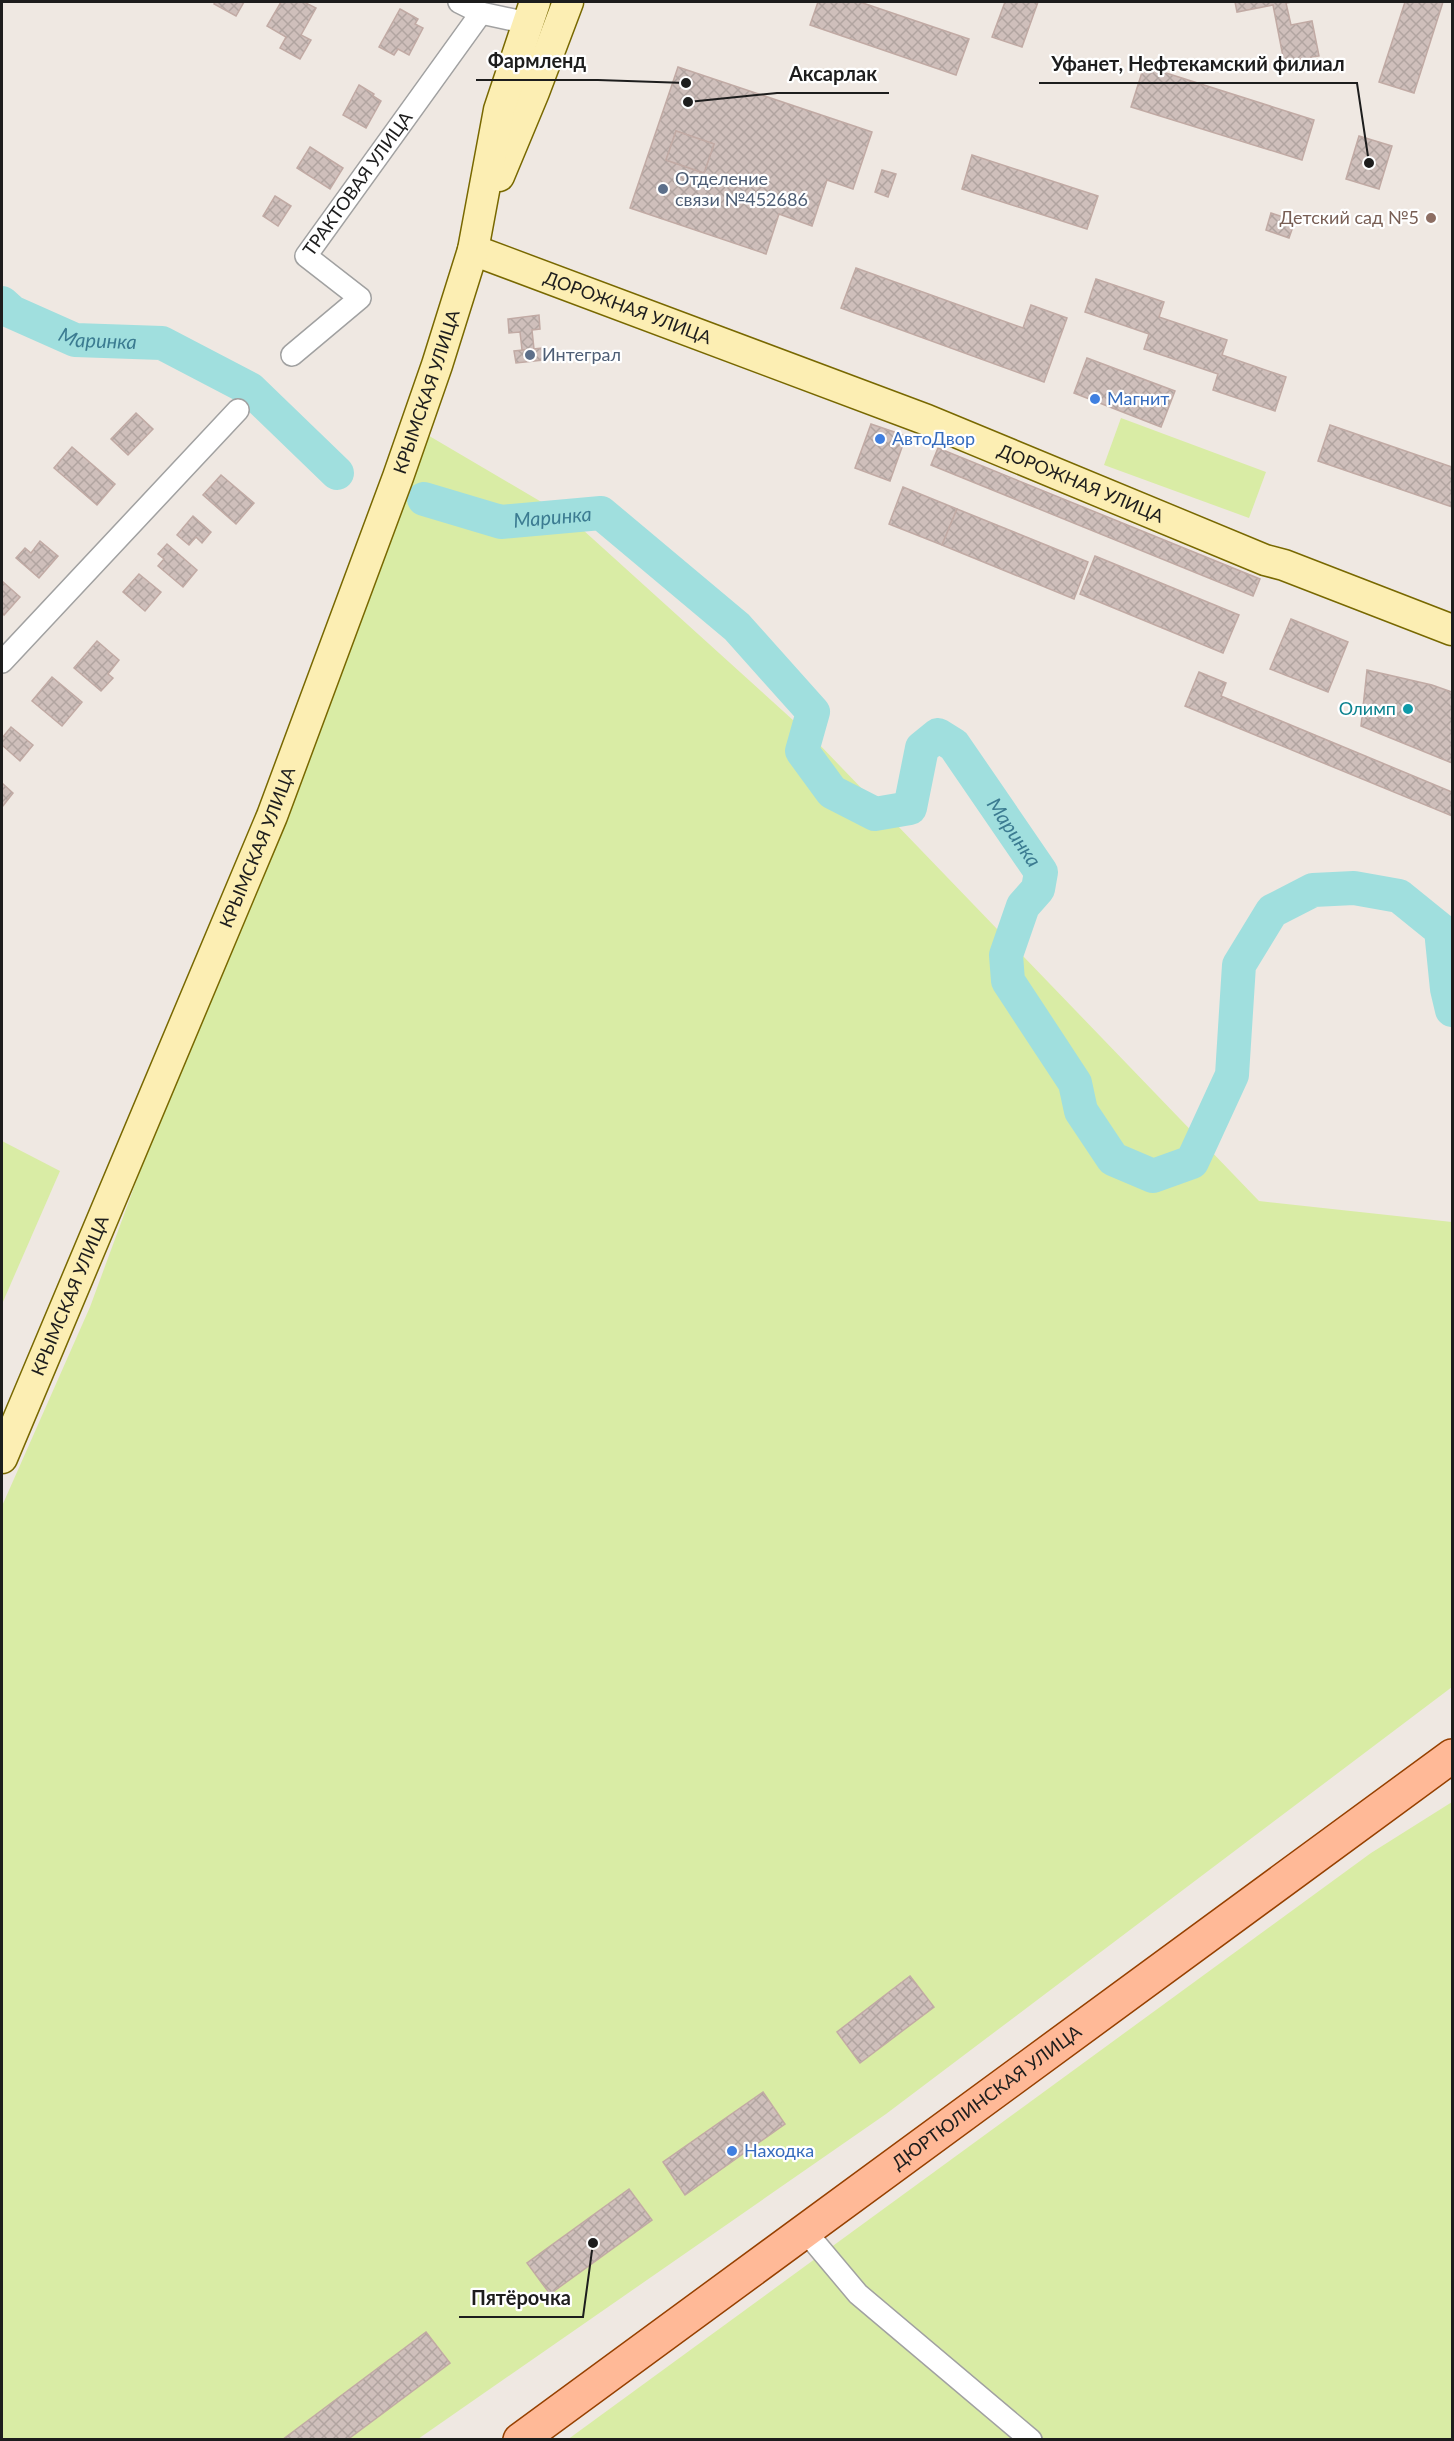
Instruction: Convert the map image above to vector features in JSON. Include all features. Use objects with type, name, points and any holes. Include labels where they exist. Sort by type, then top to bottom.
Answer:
[{"type":"main road","points":[[476,238],[568,2]]},
{"type":"main road","points":[[476,238],[499,110],[531,12]]},
{"type":"main road","name":"ДОРОЖНАЯ УЛИЦА","points":[[476,238],[927,420],[1265,560],[1284,565],[1452,630]]},
{"type":"main road","name":"КРЫМСКАЯ УЛИЦА","points":[[2,1458],[272,816],[402,466],[437,365],[476,238]]},
{"type":"main road","name":"ДЮРТЮЛИНСКАЯ УЛИЦА","points":[[520,2439],[1452,1756]]},
{"type":"street","points":[[459,2],[481,13],[531,12]]},
{"type":"street","name":"ТРАКТОВАЯ УЛИЦА","points":[[292,355],[360,298],[306,256],[481,13]]},
{"type":"street","points":[[2,662],[238,410]]},
{"type":"street","points":[[805,2231],[858,2294],[1031,2439]]},
{"type":"green space","points":[[1121,418],[1266,472],[1249,518],[1104,465]]},
{"type":"green space","points":[[414,427],[572,520],[815,740],[1259,1201],[1452,1222],[1452,1687],[886,2114],[418,2439],[2,2440],[2,1506],[90,1307]]},
{"type":"green space","points":[[2,1141],[60,1171],[2,1304]]},
{"type":"green space","points":[[1452,1802],[1452,2439],[567,2440],[1371,1853]]},
{"type":"building","points":[[215,2],[244,2],[236,16],[214,4]]},
{"type":"building","points":[[281,2],[304,2],[316,8],[301,35],[311,40],[300,59],[280,48],[286,37],[267,26]]},
{"type":"building","points":[[818,2],[860,2],[969,39],[956,75],[810,25]]},
{"type":"building","points":[[1005,2],[1038,2],[1022,47],[992,37]]},
{"type":"building","points":[[1235,2],[1292,2],[1286,3],[1291,25],[1312,21],[1319,56],[1284,62],[1273,5],[1237,12]]},
{"type":"building","points":[[1405,2],[1443,2],[1414,93],[1379,82]]},
{"type":"building","points":[[400,9],[418,19],[415,24],[423,28],[409,55],[398,49],[394,55],[379,47]]},
{"type":"building","points":[[1144,66],[1314,120],[1302,160],[1131,107]]},
{"type":"building","points":[[678,67],[872,132],[853,189],[827,180],[812,226],[779,214],[766,254],[630,208]],"holes":[[[676,131],[714,144],[704,173],[666,160]]]},
{"type":"building","points":[[359,85],[381,101],[366,128],[343,115]]},
{"type":"building","points":[[676,131],[714,144],[704,173],[666,160]]},
{"type":"building","points":[[1359,136],[1392,146],[1379,189],[1346,179]]},
{"type":"building","points":[[310,147],[343,168],[330,189],[297,168]]},
{"type":"building","points":[[972,155],[1098,196],[1087,229],[962,189]]},
{"type":"building","points":[[882,170],[896,174],[888,197],[875,192]]},
{"type":"building","points":[[275,196],[291,206],[278,226],[263,216]]},
{"type":"building","points":[[1271,213],[1295,221],[1289,238],[1266,230]]},
{"type":"building","points":[[856,268],[1023,328],[1031,305],[1067,318],[1044,382],[841,308]]},
{"type":"building","points":[[1096,279],[1164,302],[1159,317],[1227,340],[1222,355],[1286,377],[1275,411],[1213,390],[1218,374],[1144,349],[1149,334],[1085,312]]},
{"type":"building","points":[[539,315],[540,329],[532,330],[534,349],[522,350],[520,332],[509,333],[508,319]]},
{"type":"building","points":[[542,348],[543,360],[516,363],[514,351]]},
{"type":"building","points":[[1087,358],[1175,391],[1161,427],[1074,393]]},
{"type":"building","points":[[136,413],[153,429],[128,455],[111,439]]},
{"type":"building","points":[[871,424],[906,436],[890,481],[855,468]]},
{"type":"building","points":[[1330,425],[1452,467],[1452,507],[1318,461]]},
{"type":"building","points":[[72,447],[115,484],[97,505],[54,468]]},
{"type":"building","points":[[938,448],[1260,579],[1253,596],[931,465]]},
{"type":"building","points":[[221,475],[254,503],[236,524],[203,495]]},
{"type":"building","points":[[903,487],[957,509],[942,545],[889,524]]},
{"type":"building","points":[[957,509],[1088,562],[1074,599],[942,545]]},
{"type":"building","points":[[193,516],[211,532],[202,543],[196,537],[189,545],[177,535]]},
{"type":"building","points":[[40,541],[58,556],[39,578],[16,558],[25,548],[31,553]]},
{"type":"building","points":[[167,544],[197,570],[183,587],[158,566],[164,559],[158,554]]},
{"type":"building","points":[[1095,556],[1239,615],[1223,653],[1080,594]]},
{"type":"building","points":[[139,574],[161,592],[145,611],[123,592]]},
{"type":"building","points":[[2,581],[20,597],[4,615],[2,612]]},
{"type":"building","points":[[1291,619],[1348,642],[1328,692],[1270,669]]},
{"type":"building","points":[[97,641],[119,660],[108,674],[113,678],[101,691],[74,668]]},
{"type":"building","name":"Олимп","points":[[1367,670],[1452,692],[1452,763],[1361,726]]},
{"type":"building","points":[[1199,672],[1226,683],[1221,696],[1452,792],[1452,816],[1185,706]]},
{"type":"building","points":[[52,677],[82,702],[62,726],[32,701]]},
{"type":"building","points":[[11,727],[33,745],[20,761],[2,745],[2,738]]},
{"type":"building","points":[[2,783],[13,793],[2,807]]},
{"type":"building","points":[[910,1976],[934,2007],[860,2063],[837,2032]]},
{"type":"building","points":[[763,2092],[785,2124],[685,2195],[663,2162]]},
{"type":"building","points":[[629,2189],[652,2220],[550,2294],[527,2263]]},
{"type":"building","points":[[426,2332],[450,2363],[347,2440],[282,2440]]},
{"type":"waterway","name":"Маринка","points":[[2,303],[12,312],[75,340],[162,343],[250,389],[337,473]]},
{"type":"waterway","name":"Маринка","points":[[424,499],[501,522],[601,513],[737,627],[813,712],[802,751],[832,792],[875,814],[910,808],[922,748],[938,735],[954,745],[1041,872],[1038,889],[1023,906],[1006,955],[1008,981],[1075,1083],[1081,1111],[1113,1159],[1153,1176],[1192,1162],[1232,1075],[1239,965],[1272,911],[1313,890],[1354,888],[1399,896],[1441,930],[1447,989],[1452,1010]]},
{"type":"place","name":"Фармленд","points":[[686,83]]},
{"type":"place","name":"Аксарлак","points":[[688,102]]},
{"type":"place","name":"Уфанет, Нефтекамский филиал","points":[[1369,163]]},
{"type":"place","name":"Отделение связи №452686","points":[[663,189]]},
{"type":"place","name":"Детский сад №5","points":[[1431,218]]},
{"type":"place","name":"Интеграл","points":[[530,355]]},
{"type":"place","name":"Магнит","points":[[1095,399]]},
{"type":"place","name":"АвтоДвор","points":[[880,439]]},
{"type":"place","name":"Олимп","points":[[1408,709]]},
{"type":"place","name":"Находка","points":[[732,2151]]},
{"type":"place","name":"Пятёрочка","points":[[593,2243]]}]
